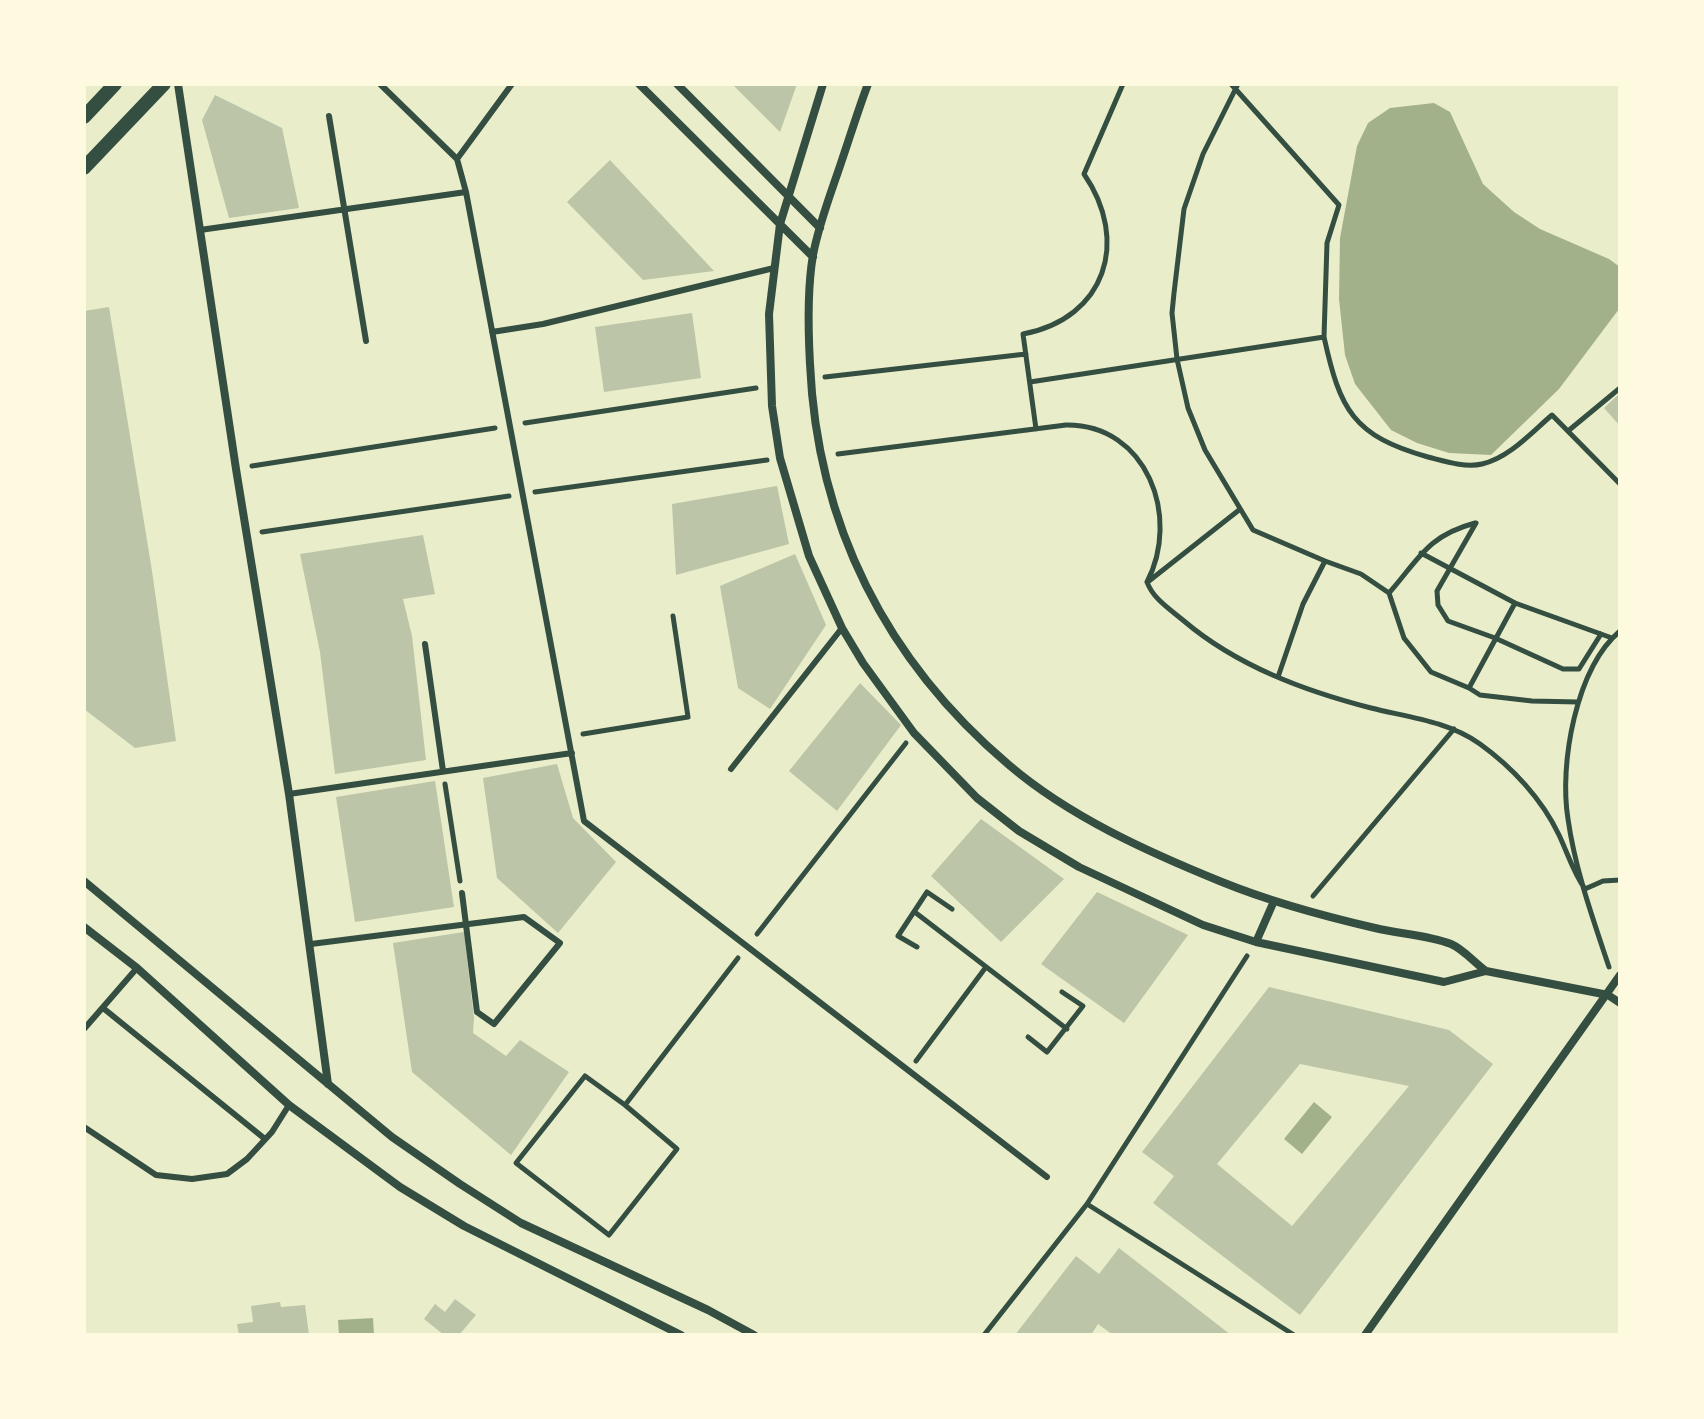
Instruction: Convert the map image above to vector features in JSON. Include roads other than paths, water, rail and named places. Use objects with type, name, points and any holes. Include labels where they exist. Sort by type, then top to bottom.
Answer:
[{"type":"street","points":[[84,117],[115,84]]},
{"type":"street","points":[[84,168],[164,84]]},
{"type":"street","points":[[178,84],[289,794],[328,1084]]},
{"type":"street","points":[[639,84],[813,257]]},
{"type":"street","points":[[677,84],[820,228]]},
{"type":"street","points":[[823,84],[780,224],[774,268],[769,314],[769,373],[780,458],[809,556],[842,628],[863,663],[914,733],[977,798],[1019,831],[1079,867],[1203,925],[1256,942],[1444,982],[1486,971],[1608,995],[1620,1003]]},
{"type":"street","points":[[868,84],[813,257],[809,331],[820,456],[831,500],[857,568],[880,615],[939,696],[972,732],[1023,776],[1060,802],[1169,861],[1301,909],[1453,944],[1486,971]]},
{"type":"street","points":[[84,881],[392,1137],[521,1223],[708,1310],[754,1335]]},
{"type":"street","points":[[1256,942],[1274,901]]},
{"type":"street","points":[[84,927],[137,968],[289,1105],[400,1187],[464,1226],[681,1335]]},
{"type":"street","points":[[1365,1335],[1617,979]]},
{"type":"lane","points":[[380,84],[457,159],[466,192],[584,821],[1047,1177]]},
{"type":"lane","points":[[457,159],[512,84]]},
{"type":"lane","points":[[329,116],[366,341]]},
{"type":"lane","points":[[200,230],[466,192]]},
{"type":"lane","points":[[492,332],[543,324],[774,268]]},
{"type":"lane","points":[[731,769],[842,628]]},
{"type":"lane","points":[[425,644],[443,771]]},
{"type":"lane","points":[[289,794],[572,753]]},
{"type":"lane","points":[[311,944],[467,923],[524,917],[560,943],[494,1024],[477,1012],[467,923],[462,893]]},
{"type":"lane","points":[[84,1029],[137,968]]},
{"type":"lane","points":[[103,1008],[265,1139]]},
{"type":"lane","points":[[84,1127],[156,1175],[192,1179],[227,1174],[247,1159],[289,1105]]}]
